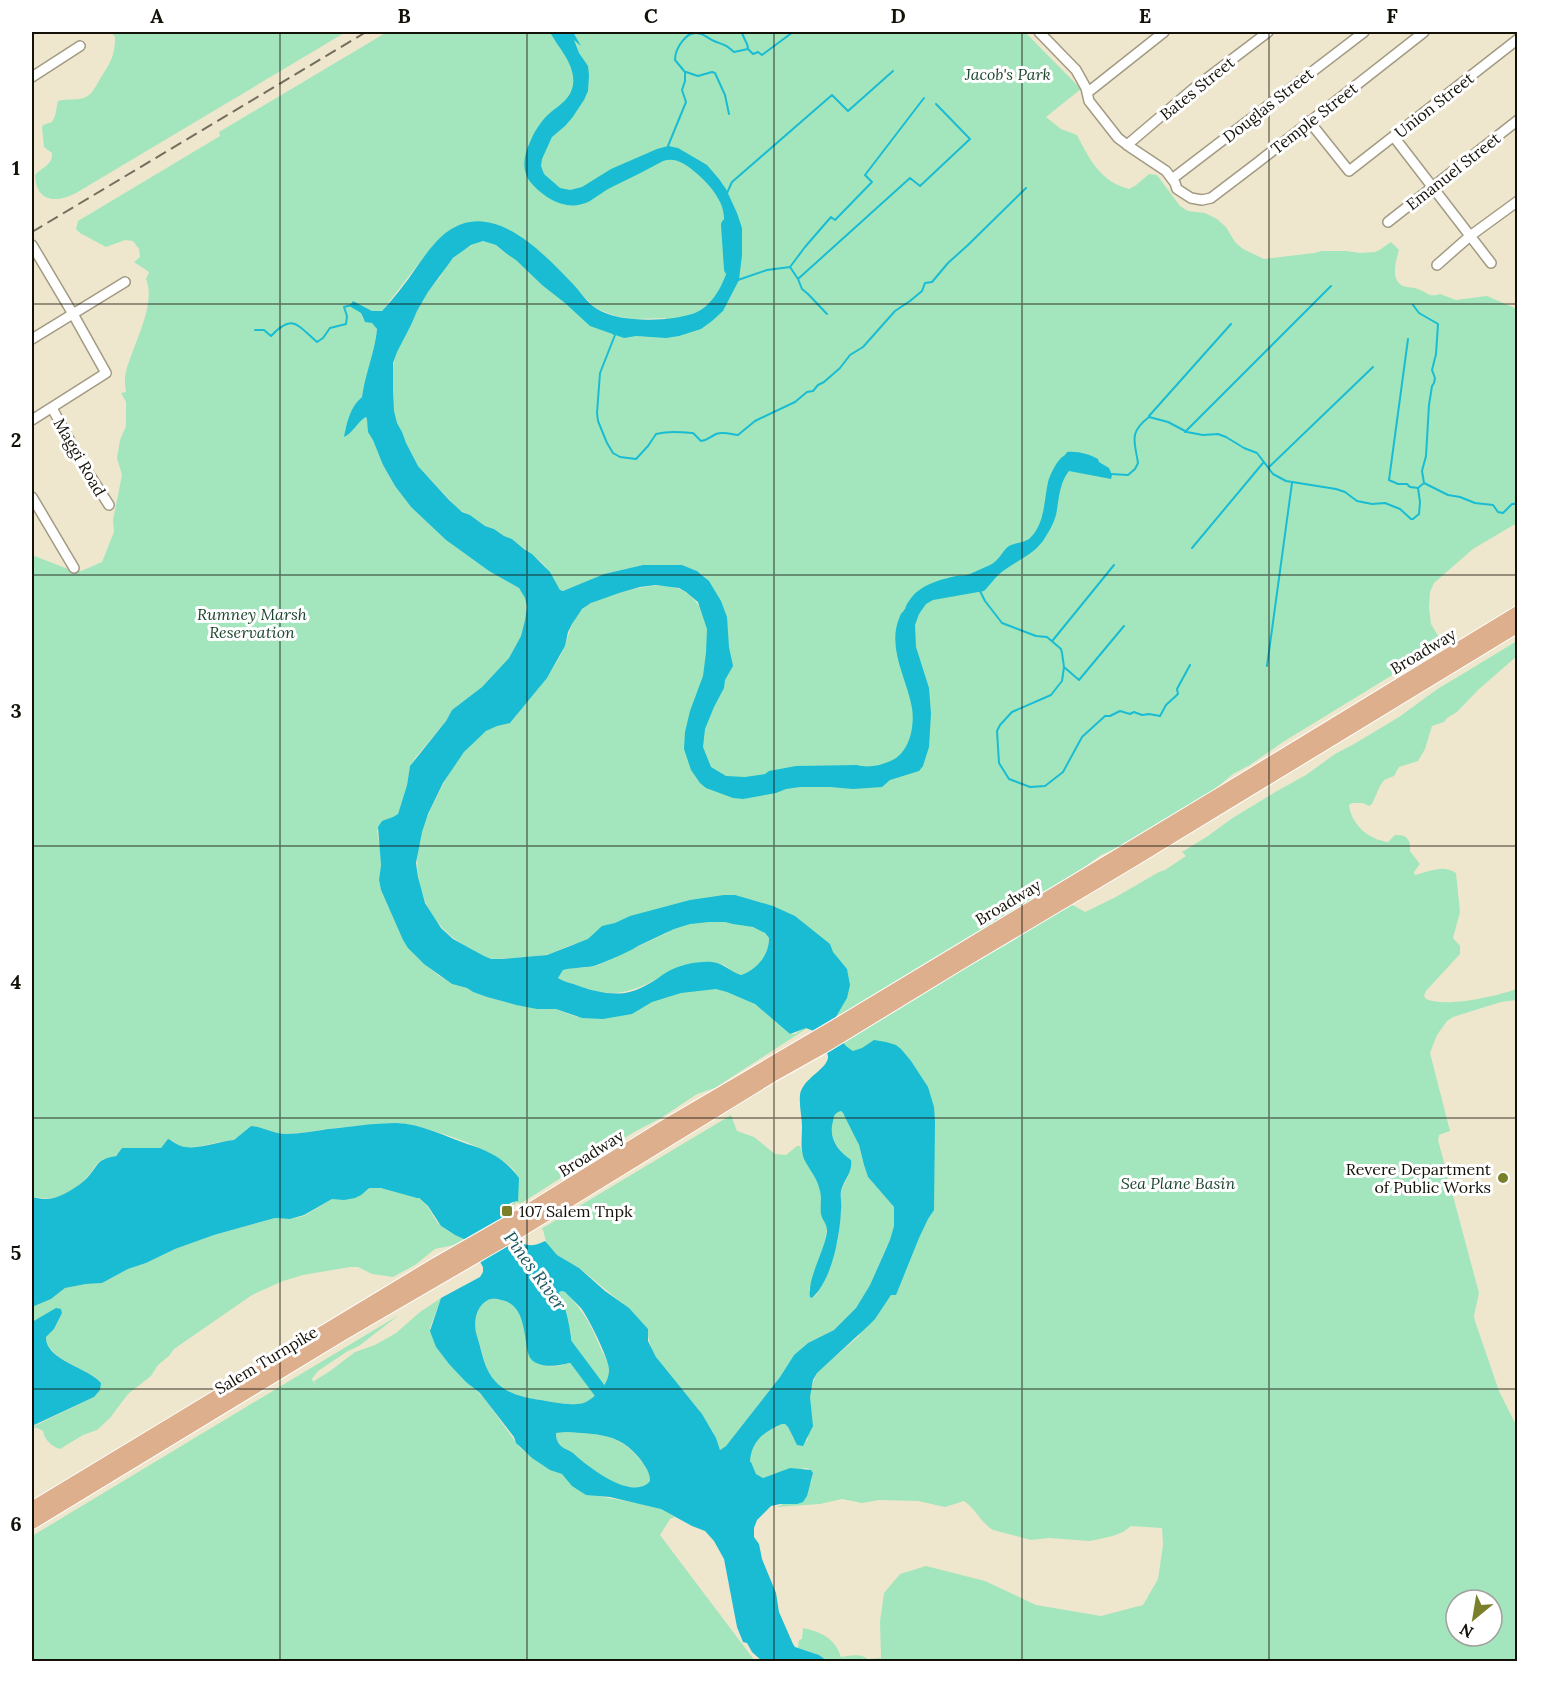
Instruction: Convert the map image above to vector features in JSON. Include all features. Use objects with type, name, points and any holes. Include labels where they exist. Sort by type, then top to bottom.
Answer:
[{"type":"main road","name":"Broadway","points":[[840,1030],[1518,613]]},
{"type":"main road","name":"Broadway","points":[[517,1225],[772,1076],[820,1042],[1518,625]]},
{"type":"main road","name":"Salem Turnpike","points":[[32,1509],[517,1225]]},
{"type":"main road","name":"Salem Turnpike","points":[[32,1522],[343,1333],[470,1252]]},
{"type":"street","points":[[1088,93],[1164,32]]},
{"type":"street","name":"Bates Street","points":[[1127,145],[1193,89],[1268,32]]},
{"type":"street","name":"Douglas Street","points":[[1172,179],[1364,32]]},
{"type":"street","name":"Temple Street","points":[[1172,179],[1178,189],[1191,198],[1202,200],[1211,198],[1424,32]]},
{"type":"street","points":[[1045,33],[1076,70],[1086,88],[1089,101],[1118,138],[1160,166],[1172,179]]},
{"type":"street","name":"Union Street","points":[[1310,121],[1349,171],[1518,39]]},
{"type":"street","points":[[32,77],[80,46]]},
{"type":"street","name":"Emanuel Street","points":[[1388,222],[1518,120]]},
{"type":"street","points":[[1394,137],[1491,263]]},
{"type":"street","points":[[1437,265],[1470,236],[1518,201]]},
{"type":"street","points":[[32,246],[106,372],[32,420]]},
{"type":"street","points":[[32,339],[125,282]]},
{"type":"street","name":"Maggi Road","points":[[52,408],[82,463],[109,505]]},
{"type":"street","points":[[32,497],[74,568]]},
{"type":"green space","points":[[111,32],[346,32],[76,193],[55,199],[43,196],[36,184],[35,175],[49,163],[52,153],[44,147],[42,127],[52,122],[58,101],[83,98],[92,92],[112,58],[115,37]]},
{"type":"green space","points":[[387,32],[1025,32],[1081,89],[1046,117],[1061,129],[1077,135],[1097,168],[1110,181],[1129,189],[1149,174],[1157,175],[1180,206],[1188,211],[1205,213],[1217,219],[1243,249],[1264,259],[1322,251],[1375,252],[1391,242],[1399,250],[1395,275],[1403,286],[1456,300],[1487,296],[1517,309],[1517,523],[1473,549],[1434,583],[1430,592],[1431,624],[1443,644],[1233,774],[1191,806],[1101,855],[1064,884],[1071,904],[1085,912],[1114,898],[1165,870],[1186,856],[1182,852],[1231,819],[1306,775],[1335,754],[1399,717],[1436,690],[1517,641],[1517,656],[1457,712],[1444,722],[1432,726],[1425,749],[1418,761],[1399,767],[1394,776],[1384,780],[1369,806],[1363,803],[1349,805],[1357,825],[1374,838],[1388,842],[1395,835],[1407,838],[1410,851],[1420,864],[1414,872],[1415,875],[1441,869],[1456,873],[1460,912],[1453,938],[1460,946],[1460,954],[1426,991],[1424,996],[1426,999],[1458,1002],[1485,998],[1517,989],[1517,1000],[1501,1002],[1447,1021],[1437,1035],[1430,1053],[1450,1131],[1439,1135],[1438,1140],[1479,1293],[1475,1321],[1499,1391],[1517,1427],[1517,1661],[827,1662],[819,1655],[798,1648],[803,1628],[826,1637],[835,1645],[841,1657],[855,1655],[868,1659],[881,1658],[880,1621],[884,1593],[900,1574],[926,1566],[985,1581],[1036,1605],[1101,1616],[1143,1605],[1158,1579],[1163,1545],[1162,1528],[1131,1526],[1113,1536],[1090,1541],[1049,1538],[1031,1540],[993,1530],[964,1501],[945,1507],[918,1501],[879,1500],[862,1503],[842,1499],[820,1504],[777,1507],[789,1501],[811,1483],[813,1473],[806,1468],[763,1478],[756,1474],[749,1462],[752,1449],[759,1438],[782,1424],[788,1427],[793,1438],[807,1441],[808,1437],[794,1404],[811,1389],[817,1372],[859,1336],[888,1244],[870,1285],[856,1308],[834,1330],[808,1343],[794,1355],[780,1377],[726,1446],[720,1450],[699,1410],[658,1360],[652,1349],[648,1329],[622,1303],[547,1245],[541,1229],[731,1115],[737,1131],[754,1137],[775,1154],[786,1155],[800,1146],[804,1158],[816,1176],[821,1193],[821,1216],[827,1227],[824,1247],[809,1289],[812,1298],[817,1294],[829,1270],[838,1240],[841,1191],[848,1176],[843,1154],[835,1143],[831,1131],[836,1113],[841,1111],[848,1120],[858,1142],[868,1177],[894,1207],[894,1218],[901,1190],[817,1020],[829,976],[755,920],[750,927],[756,927],[763,932],[769,938],[769,944],[762,960],[749,972],[738,974],[721,964],[696,963],[678,967],[638,988],[610,993],[590,990],[558,978],[563,970],[596,966],[669,932],[583,942],[545,955],[490,959],[454,939],[431,913],[424,898],[417,865],[418,847],[422,829],[443,784],[473,743],[493,727],[511,722],[540,687],[560,656],[573,622],[579,613],[590,604],[607,597],[659,585],[685,592],[699,606],[706,578],[697,571],[682,565],[643,565],[604,574],[563,591],[560,590],[540,561],[512,539],[459,510],[418,466],[408,449],[393,418],[391,380],[395,356],[400,341],[417,311],[448,263],[476,243],[483,241],[496,245],[516,259],[542,285],[643,337],[666,318],[634,319],[615,316],[595,308],[520,236],[505,228],[485,222],[454,227],[433,245],[382,311],[372,311],[353,301],[350,305],[361,313],[363,319],[375,325],[377,330],[362,397],[353,408],[345,432],[365,417],[383,465],[411,507],[446,540],[489,571],[519,588],[527,607],[521,636],[509,658],[482,687],[452,710],[446,721],[410,766],[398,814],[377,830],[381,890],[403,940],[417,957],[452,984],[487,997],[516,1005],[556,1009],[577,1017],[708,984],[749,999],[790,1034],[809,1027],[715,1088],[697,1094],[520,1204],[518,1202],[510,1207],[517,1199],[517,1176],[511,1167],[499,1158],[443,1134],[395,1123],[286,1134],[251,1126],[234,1140],[199,1146],[180,1146],[172,1140],[161,1148],[122,1148],[114,1156],[99,1162],[77,1187],[59,1197],[32,1198],[32,555],[68,569],[81,571],[102,562],[114,532],[113,520],[122,475],[117,458],[120,440],[126,426],[126,402],[121,393],[126,392],[125,374],[146,313],[149,289],[146,279],[149,272],[134,262],[140,257],[139,249],[133,241],[125,240],[106,247],[76,229],[78,221],[220,136],[219,132]]},
{"type":"green space","points":[[383,1182],[401,1186],[413,1193],[427,1206],[441,1226],[466,1239],[454,1245],[435,1249],[415,1265],[393,1277],[372,1274],[358,1267],[350,1267],[283,1281],[252,1295],[174,1349],[158,1365],[151,1376],[128,1394],[110,1418],[97,1430],[83,1435],[60,1449],[49,1442],[43,1431],[32,1427],[94,1397],[101,1383],[60,1358],[48,1345],[46,1337],[54,1329],[62,1313],[61,1309],[32,1322],[32,1307],[51,1299],[65,1288],[102,1283],[128,1269],[214,1235],[275,1218],[290,1219],[304,1216],[332,1199],[367,1191],[372,1186]]},
{"type":"green space","points":[[562,1291],[578,1306],[594,1332],[609,1367],[608,1377],[601,1389],[580,1404],[564,1404],[529,1398],[517,1395],[501,1386],[492,1377],[484,1361],[476,1331],[475,1321],[480,1307],[490,1299],[501,1300],[513,1306],[517,1311],[525,1331],[528,1354],[534,1361],[544,1366],[572,1362],[570,1326],[559,1292]]},
{"type":"green space","points":[[441,1298],[430,1328],[436,1347],[449,1364],[484,1398],[520,1448],[541,1464],[597,1496],[649,1505],[675,1517],[670,1519],[660,1535],[755,1661],[32,1662],[32,1536],[399,1315],[359,1346],[318,1371],[312,1379],[315,1385],[314,1381],[355,1352],[375,1345],[396,1333],[420,1312]]},
{"type":"green space","points":[[556,1433],[587,1433],[616,1440],[632,1451],[645,1467],[650,1481],[642,1486],[632,1487],[610,1480],[561,1446]]},
{"type":"water","points":[[550,32],[573,32],[581,46],[574,40],[588,66],[589,75],[588,91],[584,100],[572,118],[552,137],[542,159],[541,166],[544,174],[560,188],[570,190],[582,187],[611,169],[657,149],[668,146],[678,148],[707,165],[726,189],[742,228],[739,280],[723,311],[701,329],[666,338],[636,336],[624,338],[590,326],[496,245],[483,241],[471,245],[453,258],[428,292],[397,352],[393,363],[394,411],[397,423],[418,466],[449,500],[462,512],[512,539],[532,554],[550,572],[560,590],[563,591],[604,574],[643,565],[682,565],[697,571],[709,581],[727,617],[733,666],[705,729],[703,747],[711,767],[726,776],[745,777],[796,766],[873,766],[895,758],[906,747],[909,740],[913,716],[895,640],[900,616],[913,595],[930,584],[943,579],[968,575],[990,565],[1009,546],[1030,538],[1039,526],[1051,473],[1067,452],[1079,452],[1095,457],[1109,468],[1112,475],[1111,479],[1069,471],[1061,486],[1054,520],[1038,547],[1000,573],[984,591],[933,600],[926,604],[919,614],[915,625],[916,647],[929,688],[931,714],[929,747],[919,771],[890,780],[882,787],[853,789],[800,787],[743,799],[733,798],[706,788],[691,770],[684,749],[690,711],[703,676],[707,629],[698,602],[679,588],[656,585],[619,593],[591,603],[582,609],[572,624],[565,646],[547,678],[510,723],[486,731],[464,752],[443,783],[422,832],[416,863],[425,903],[441,928],[453,939],[491,959],[547,955],[588,939],[602,926],[630,916],[690,900],[724,895],[735,895],[773,906],[795,916],[830,944],[833,952],[847,969],[850,985],[847,998],[833,1022],[843,1042],[853,1051],[874,1040],[896,1045],[911,1061],[928,1087],[934,1107],[935,1122],[934,1210],[919,1238],[896,1295],[891,1295],[875,1319],[817,1373],[813,1380],[810,1397],[813,1426],[803,1446],[797,1445],[788,1427],[782,1424],[769,1430],[759,1439],[751,1455],[750,1462],[756,1474],[763,1478],[790,1468],[811,1470],[813,1473],[807,1496],[803,1502],[771,1506],[757,1520],[754,1537],[759,1544],[762,1559],[776,1593],[779,1612],[793,1644],[827,1661],[762,1661],[752,1652],[747,1643],[743,1642],[737,1627],[724,1559],[714,1541],[705,1531],[661,1509],[610,1497],[586,1495],[572,1486],[562,1474],[550,1470],[532,1458],[516,1443],[514,1437],[480,1393],[449,1364],[436,1347],[430,1331],[441,1298],[480,1277],[483,1267],[466,1240],[441,1226],[428,1206],[417,1196],[394,1182],[388,1181],[372,1186],[355,1198],[332,1199],[304,1215],[290,1219],[275,1218],[214,1235],[128,1269],[102,1283],[65,1288],[51,1299],[32,1307],[32,1198],[50,1199],[76,1187],[85,1180],[98,1163],[116,1156],[122,1148],[161,1148],[168,1139],[181,1146],[200,1147],[234,1140],[251,1126],[286,1134],[379,1124],[396,1123],[415,1126],[490,1153],[514,1171],[519,1178],[518,1202],[509,1204],[506,1212],[512,1233],[525,1244],[538,1244],[545,1241],[557,1255],[579,1268],[629,1308],[648,1329],[648,1341],[656,1357],[702,1414],[720,1450],[726,1446],[780,1377],[794,1355],[808,1343],[834,1330],[856,1308],[870,1285],[890,1240],[894,1226],[894,1207],[868,1177],[859,1145],[843,1113],[841,1111],[836,1113],[832,1127],[833,1138],[838,1148],[851,1160],[851,1168],[841,1191],[840,1221],[834,1257],[819,1290],[812,1298],[810,1297],[811,1281],[827,1231],[821,1214],[819,1186],[804,1159],[802,1147],[800,1095],[805,1084],[824,1065],[828,1056],[816,1032],[806,1028],[790,1034],[755,1004],[716,989],[681,993],[652,1002],[632,1014],[603,1019],[582,1018],[556,1009],[537,1009],[487,997],[452,984],[424,964],[408,948],[381,890],[378,827],[382,821],[398,814],[410,766],[446,721],[452,710],[482,687],[509,658],[521,636],[527,607],[519,588],[489,571],[446,540],[411,507],[383,465],[368,432],[366,417],[344,437],[352,410],[362,397],[377,329],[372,323],[365,322],[361,313],[350,305],[353,301],[372,311],[382,311],[437,241],[453,228],[470,222],[486,222],[518,235],[548,259],[597,309],[607,314],[631,319],[672,318],[703,309],[710,303],[721,286],[730,257],[730,245],[721,204],[706,183],[680,162],[663,161],[590,201],[574,205],[552,200],[529,180],[525,170],[525,159],[532,138],[544,118],[568,97],[573,85],[569,63]],"holes":[[[709,922],[725,922],[753,927],[765,933],[769,938],[767,950],[757,966],[741,975],[716,963],[688,964],[636,990],[619,993],[590,989],[558,978],[563,970],[597,965],[674,929]],[[559,1292],[565,1292],[581,1308],[598,1339],[609,1370],[605,1384],[597,1394],[580,1404],[564,1404],[529,1398],[517,1395],[500,1386],[486,1366],[476,1331],[475,1321],[480,1307],[490,1299],[501,1300],[515,1307],[519,1314],[528,1353],[535,1363],[548,1366],[573,1362],[569,1326]],[[556,1433],[587,1433],[607,1436],[624,1444],[640,1459],[648,1472],[650,1481],[642,1486],[632,1487],[610,1480],[561,1446]]]},
{"type":"water","points":[[56,1308],[61,1309],[62,1313],[54,1329],[46,1337],[48,1345],[52,1352],[60,1358],[101,1383],[100,1390],[94,1397],[32,1426],[32,1322]]},
{"type":"waterway","points":[[670,148],[668,146],[686,102],[682,90],[685,72],[675,60],[680,45],[687,37],[696,33],[734,52],[748,49],[742,32]]},
{"type":"waterway","points":[[748,49],[753,54],[758,52],[762,55],[793,32]]},
{"type":"waterway","points":[[727,193],[732,182],[832,95],[848,111],[893,71]]},
{"type":"waterway","points":[[686,72],[698,76],[715,73],[725,95],[729,114]]},
{"type":"waterway","points":[[790,267],[831,217],[835,220],[872,182],[865,175],[924,98]]},
{"type":"waterway","points":[[798,279],[910,178],[920,186],[970,139],[936,104]]},
{"type":"waterway","points":[[613,333],[615,335],[600,373],[597,413],[598,421],[613,453],[620,457],[636,459],[656,434],[661,433],[693,433],[701,441],[719,433],[738,435],[755,421],[795,402],[824,382],[840,368],[850,355],[863,347],[895,311],[922,291],[925,283],[932,282],[948,263],[1026,188]]},
{"type":"waterway","points":[[728,225],[731,269]]},
{"type":"waterway","points":[[738,280],[767,270],[790,267],[802,289],[827,314]]},
{"type":"waterway","points":[[1185,432],[1331,286]]},
{"type":"waterway","points":[[255,330],[264,330],[271,336],[278,329],[290,323],[295,324],[317,342],[330,328],[346,324],[347,316],[344,307],[352,305]]},
{"type":"waterway","points":[[1413,305],[1419,313],[1438,324],[1436,354],[1432,370],[1435,378],[1429,405],[1426,456],[1422,471],[1424,483]]},
{"type":"waterway","points":[[1149,416],[1231,324]]},
{"type":"waterway","points":[[1408,339],[1389,480],[1418,488],[1424,483],[1448,495],[1475,503],[1493,505],[1498,512],[1503,513],[1515,504],[1517,499]]},
{"type":"waterway","points":[[1269,467],[1373,367]]},
{"type":"waterway","points":[[1111,474],[1128,475],[1135,469],[1138,463],[1134,438],[1138,428],[1149,417],[1168,422],[1187,432],[1203,435],[1218,434],[1226,437],[1257,453],[1273,474],[1286,481],[1336,489],[1345,492],[1357,501],[1372,504],[1385,503],[1400,509],[1411,519],[1419,514],[1418,488]]},
{"type":"waterway","points":[[1192,548],[1263,463]]},
{"type":"waterway","points":[[1267,666],[1292,483]]},
{"type":"waterway","points":[[1053,640],[1114,565]]},
{"type":"waterway","points":[[980,591],[1002,623],[1036,636],[1047,637],[1061,649],[1064,667],[1062,681],[1051,695],[1012,712],[997,731],[999,763],[1009,779],[1030,787],[1045,786],[1063,772],[1082,737],[1105,716],[1120,711],[1160,716],[1166,705],[1178,694],[1177,689],[1190,665]]},
{"type":"waterway","points":[[1064,667],[1079,680],[1124,626]]},
{"type":"waterway","name":"Pines River","points":[[366,1181],[382,1181],[418,1191]]},
{"type":"waterway","name":"Pines River","points":[[562,1340],[603,1395],[612,1402]]},
{"type":"railway","points":[[32,232],[366,32]]},
{"type":"place","name":"Revere Department of Public Works","points":[[1503,1178]]},
{"type":"place","name":"107 Salem Tnpk","points":[[507,1211]]},
{"type":"park label","name":"Jacob's Park","points":[[1008,74]]},
{"type":"park label","name":"Rumney Marsh Reservation","points":[[252,623]]},
{"type":"park label","name":"Sea Plane Basin","points":[[1178,1183]]}]
